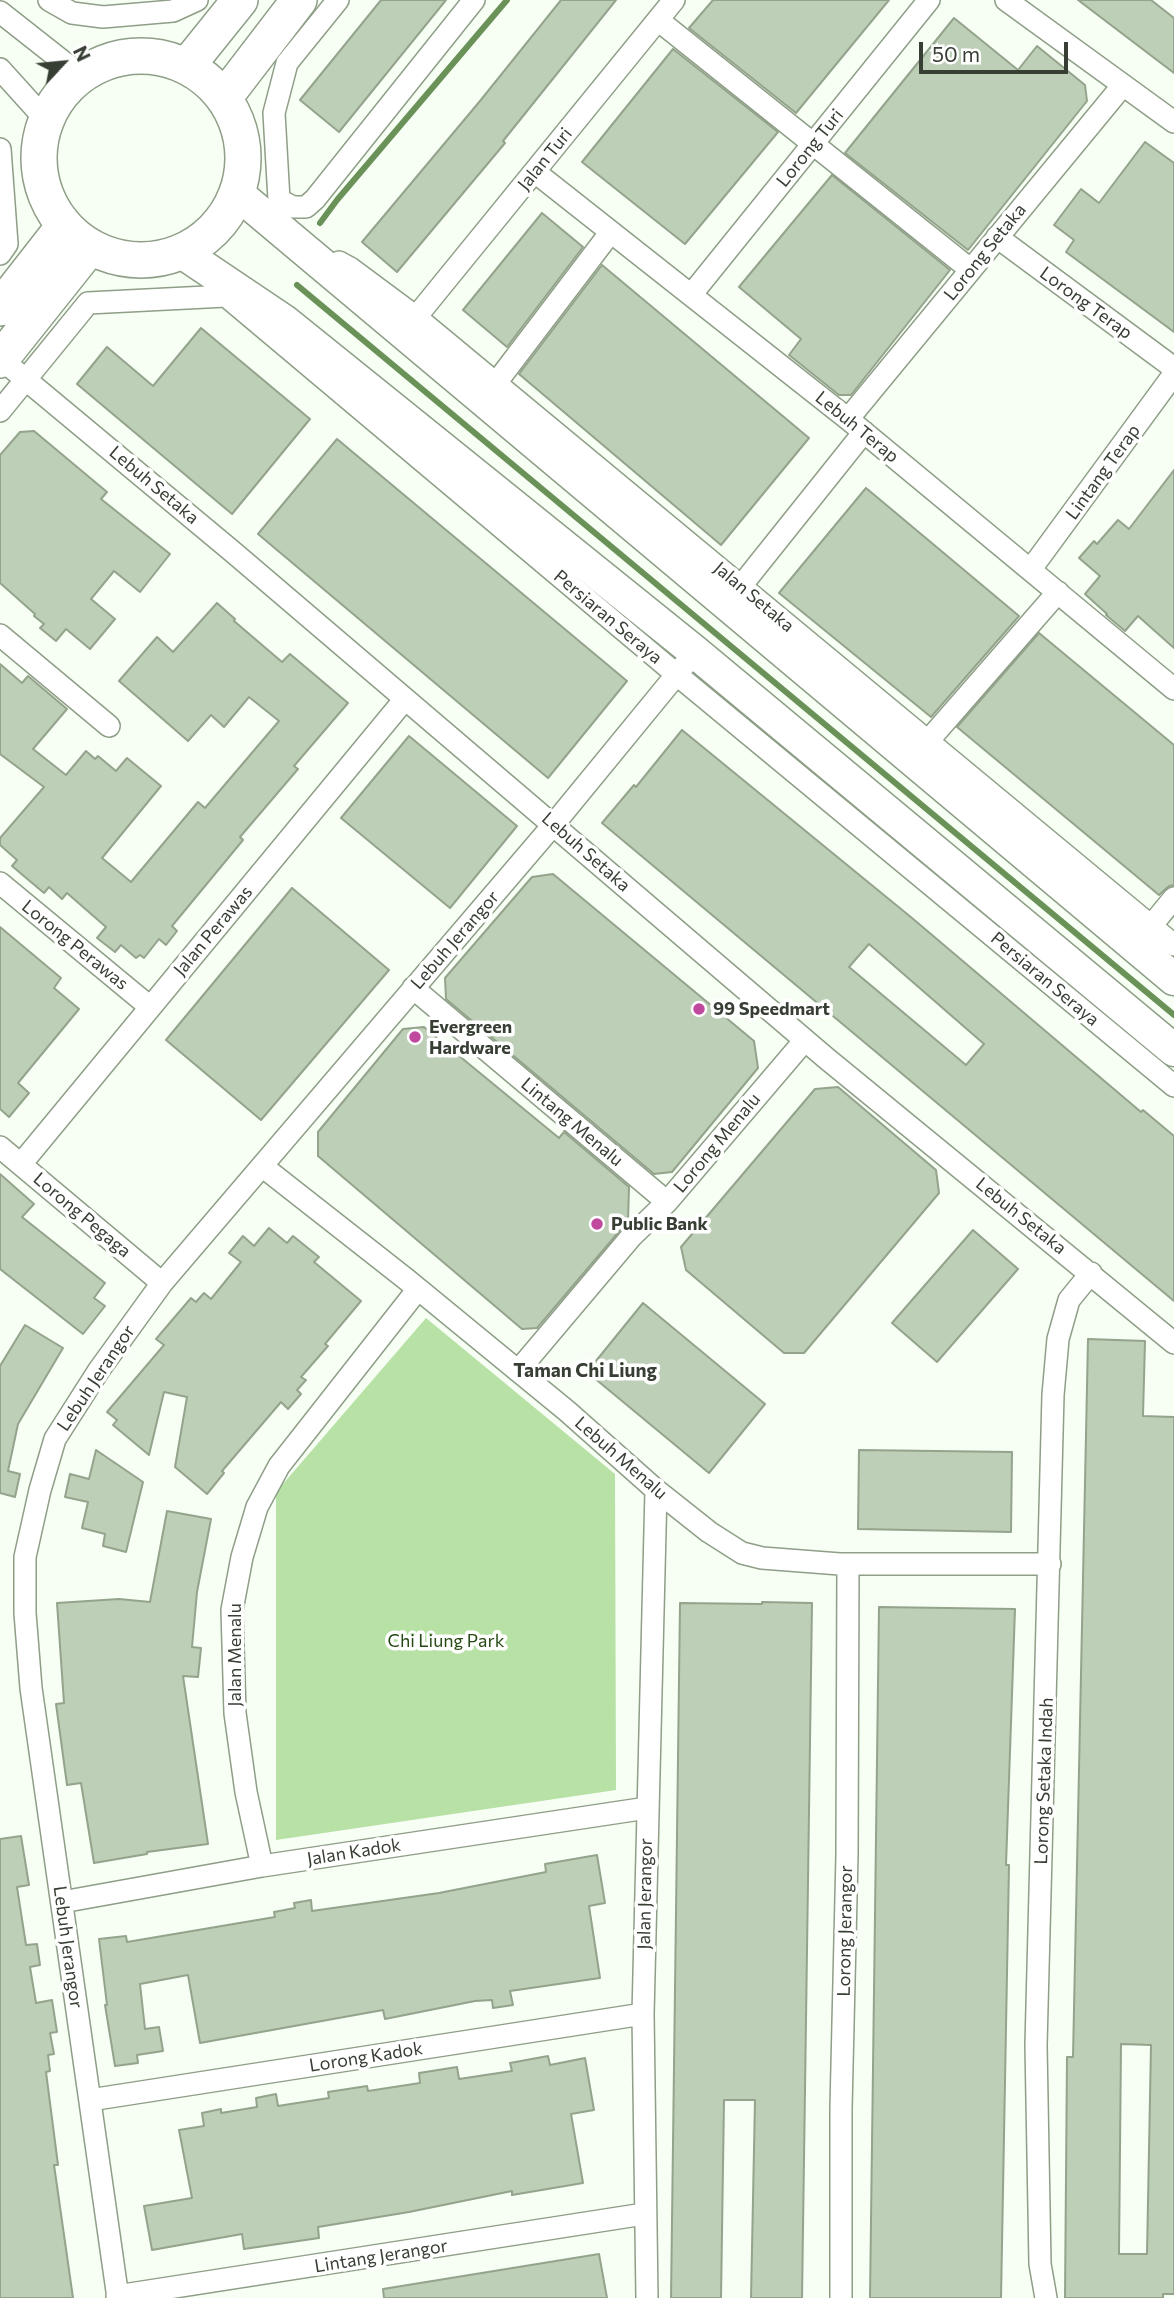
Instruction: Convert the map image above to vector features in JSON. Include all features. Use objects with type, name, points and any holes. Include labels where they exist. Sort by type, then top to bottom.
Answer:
[{"type":"main road","points":[[187,66],[240,0]]},
{"type":"main road","points":[[224,98],[299,0]]},
{"type":"main road","points":[[132,56],[160,57],[187,66],[208,80],[224,98],[239,128],[244,161],[238,194],[226,218],[207,238],[183,253],[152,261],[120,259],[77,237],[48,202],[40,175],[39,147],[46,120],[60,95],[80,75],[105,62],[132,56]]},
{"type":"main road","points":[[238,194],[1174,979]]},
{"type":"main road","points":[[0,308],[77,237]]},
{"type":"main road","points":[[9,366],[77,237]]},
{"type":"main road","name":"Persiaran Seraya","points":[[183,253],[284,321],[686,663],[1174,1050]]},
{"type":"street","points":[[49,0],[72,13],[103,18],[173,11],[197,0]]},
{"type":"street","points":[[338,0],[287,63],[274,113],[279,200],[293,208],[306,207],[315,199],[474,0]]},
{"type":"street","name":"Jalan Turi","points":[[416,317],[674,0]]},
{"type":"street","name":"Lorong Turi","points":[[691,295],[929,0]]},
{"type":"street","points":[[1006,0],[1174,122]]},
{"type":"street","points":[[0,12],[80,75]]},
{"type":"street","points":[[657,20],[971,270]]},
{"type":"street","points":[[0,69],[46,120]]},
{"type":"street","name":"Lorong Setaka","points":[[741,586],[971,270],[1123,85]]},
{"type":"street","points":[[0,149],[7,244],[0,254]]},
{"type":"street","name":"Lebuh Terap","points":[[535,172],[856,425],[1174,689]]},
{"type":"street","points":[[496,383],[610,233]]},
{"type":"street","name":"Lorong Terap","points":[[997,237],[1174,368]]},
{"type":"street","name":"Jalan Setaka","points":[[328,268],[338,262],[350,268],[416,317],[1174,945]]},
{"type":"street","name":"Persiaran Seraya","points":[[0,411],[9,366],[88,303],[226,296],[686,663],[1174,1086]]},
{"type":"street","name":"Lebuh Setaka","points":[[9,366],[554,824],[805,1040],[1174,1343]]},
{"type":"street","name":"Lintang Terap","points":[[1031,569],[1174,374]]},
{"type":"street","points":[[928,741],[1058,592]]},
{"type":"street","points":[[0,635],[109,726]]},
{"type":"street","name":"Lebuh Jerangor","points":[[117,2297],[31,1688],[25,1613],[25,1558],[55,1438],[99,1370],[163,1283],[554,824],[686,663]]},
{"type":"street","name":"Jalan Perawas","points":[[21,1164],[405,699]]},
{"type":"street","name":"Lorong Perawas","points":[[0,883],[150,1007]]},
{"type":"street","points":[[1151,926],[1174,898]]},
{"type":"street","name":"Lintang Menalu","points":[[413,988],[667,1202]]},
{"type":"street","name":"Lorong Menalu","points":[[518,1371],[631,1237],[667,1202],[805,1040]]},
{"type":"street","name":"Lorong Pegaga","points":[[0,1147],[163,1283]]},
{"type":"street","name":"Lebuh Menalu","points":[[262,1166],[567,1410],[656,1490],[709,1532],[742,1553],[762,1558],[848,1564],[1050,1564]]},
{"type":"street","name":"Lorong Setaka Indah","points":[[1046,2298],[1040,2264],[1036,2045],[1053,1395],[1058,1339],[1069,1300],[1091,1273]]},
{"type":"street","name":"Jalan Menalu","points":[[261,1867],[246,1792],[235,1713],[232,1610],[242,1557],[257,1507],[279,1466],[418,1289]]},
{"type":"street","name":"Jalan Jerangor","points":[[647,2298],[643,2014],[656,1490]]},
{"type":"street","name":"Lorong Jerangor","points":[[841,2298],[848,1564]]},
{"type":"street","name":"Jalan Kadok","points":[[62,1902],[261,1867],[647,1808]]},
{"type":"street","name":"Lorong Kadok","points":[[90,2100],[643,2014]]},
{"type":"street","name":"Lintang Jerangor","points":[[117,2297],[644,2214]]},
{"type":"green space","name":"Chi Liung Park","points":[[426,1318],[615,1474],[616,1790],[276,1840],[276,1492]]},
{"type":"building","points":[[381,0],[446,0],[339,132],[300,100]]},
{"type":"building","points":[[561,0],[616,0],[503,141],[505,143],[397,272],[362,242]]},
{"type":"building","points":[[713,0],[889,0],[796,113],[689,28]]},
{"type":"building","points":[[1078,0],[1151,0],[1174,18],[1174,73]]},
{"type":"building","points":[[954,18],[1018,70],[1037,46],[1085,85],[1087,101],[968,250],[845,153]]},
{"type":"building","points":[[673,49],[778,132],[685,244],[582,162]]},
{"type":"building","points":[[1145,142],[1174,163],[1174,332],[1066,252],[1074,240],[1054,225],[1081,189],[1099,203]]},
{"type":"building","points":[[832,175],[950,270],[851,395],[839,395],[789,355],[801,339],[739,287]]},
{"type":"building","points":[[542,213],[583,247],[507,347],[463,310]]},
{"type":"building","points":[[602,265],[809,438],[721,545],[519,374]]},
{"type":"building","points":[[201,328],[310,419],[232,514],[77,384],[107,347],[153,386]]},
{"type":"building","points":[[34,431],[107,492],[101,499],[170,554],[140,592],[114,571],[91,599],[115,619],[90,649],[66,629],[56,641],[40,628],[44,624],[35,614],[0,583],[0,455],[20,432]]},
{"type":"building","points":[[337,439],[627,681],[548,778],[258,534]]},
{"type":"building","points":[[1174,470],[1174,648],[1138,616],[1125,631],[1106,615],[1085,594],[1100,576],[1079,558],[1094,541],[1097,544],[1118,520],[1129,529]]},
{"type":"building","points":[[866,488],[1019,616],[931,717],[779,593]]},
{"type":"building","points":[[217,603],[282,662],[290,654],[348,703],[294,766],[298,769],[240,837],[243,840],[172,926],[177,931],[166,945],[159,939],[144,958],[140,955],[136,958],[121,945],[115,952],[97,938],[106,927],[67,893],[62,899],[49,887],[44,893],[12,866],[17,860],[0,845],[0,838],[44,787],[0,754],[0,664],[22,683],[28,676],[67,709],[33,749],[66,775],[86,751],[95,759],[98,756],[116,771],[127,758],[161,786],[102,858],[131,882],[198,802],[205,808],[279,721],[249,697],[224,727],[211,715],[188,741],[119,681],[157,637],[173,652]]},
{"type":"building","points":[[1039,633],[1174,745],[1174,885],[1159,895],[957,727]]},
{"type":"building","points":[[682,730],[912,918],[1141,1112],[1143,1110],[1174,1136],[1174,1301],[602,823],[634,785],[636,787]],"holes":[[[869,944],[984,1044],[966,1065],[849,967]]]},
{"type":"building","points":[[409,736],[517,826],[450,908],[341,818]]},
{"type":"building","points":[[553,874],[754,1041],[758,1068],[672,1172],[654,1174],[446,999],[445,978],[532,877]]},
{"type":"building","points":[[292,888],[389,970],[261,1120],[166,1040]]},
{"type":"building","points":[[0,927],[61,978],[54,988],[79,1009],[18,1083],[29,1093],[9,1117],[0,1109]]},
{"type":"building","points":[[424,1027],[559,1138],[564,1132],[629,1187],[628,1221],[537,1328],[522,1329],[318,1156],[318,1132],[403,1029]]},
{"type":"building","points":[[838,1087],[936,1170],[939,1193],[804,1353],[784,1353],[686,1270],[681,1247],[815,1089]]},
{"type":"building","points":[[0,1174],[34,1204],[22,1217],[105,1283],[94,1298],[105,1306],[83,1334],[0,1269]]},
{"type":"building","points":[[269,1228],[287,1243],[293,1236],[319,1257],[314,1262],[361,1301],[301,1377],[306,1380],[297,1390],[301,1394],[288,1409],[281,1402],[222,1471],[224,1473],[207,1494],[175,1467],[187,1397],[164,1392],[149,1455],[113,1425],[117,1420],[107,1412],[164,1345],[156,1339],[191,1298],[196,1302],[204,1293],[211,1299],[241,1262],[229,1253],[243,1236],[254,1246]]},
{"type":"building","points":[[973,1230],[1018,1269],[937,1362],[892,1323]]},
{"type":"building","points":[[643,1303],[765,1404],[709,1473],[587,1372]]},
{"type":"building","points":[[25,1325],[63,1348],[18,1424],[8,1471],[20,1474],[15,1497],[0,1493],[0,1366]]},
{"type":"building","points":[[1088,1339],[1145,1341],[1143,1416],[1174,1417],[1174,2294],[1163,2294],[1163,2298],[1065,2298],[1067,2057],[1073,2057]],"holes":[[[1121,2044],[1151,2045],[1147,2254],[1119,2254]]]},
{"type":"building","points":[[96,1450],[143,1482],[126,1552],[103,1546],[105,1534],[82,1528],[88,1502],[65,1497],[70,1474],[89,1479]]},
{"type":"building","points":[[859,1450],[1012,1452],[1011,1532],[858,1529]]},
{"type":"building","points":[[167,1511],[211,1519],[197,1592],[192,1647],[201,1648],[198,1677],[183,1676],[208,1844],[147,1852],[94,1863],[81,1783],[67,1785],[56,1704],[64,1703],[57,1603],[119,1599],[150,1602]]},
{"type":"building","points":[[680,1603],[812,1603],[802,2298],[751,2298],[755,2100],[724,2100],[721,2298],[671,2298]]},
{"type":"building","points":[[879,1607],[1015,1609],[1006,1865],[1009,1865],[1001,2298],[870,2298]]},
{"type":"building","points":[[21,1836],[29,1885],[17,1887],[26,1945],[37,1944],[40,1965],[30,1967],[36,2003],[52,2000],[57,2032],[50,2033],[54,2054],[48,2055],[50,2071],[46,2072],[58,2165],[54,2165],[73,2298],[0,2298],[0,1839]]},
{"type":"building","points":[[597,1855],[605,1903],[589,1906],[600,1978],[510,1991],[513,2005],[493,2008],[492,2000],[475,2001],[385,2019],[383,2010],[200,2043],[188,1975],[140,1984],[145,2029],[159,2027],[163,2051],[137,2055],[138,2063],[115,2066],[105,2005],[99,1939],[126,1936],[127,1942],[275,1917],[274,1912],[295,1908],[294,1903],[311,1900],[312,1911],[439,1893],[546,1872],[545,1864]]},
{"type":"building","points":[[548,2056],[550,2065],[585,2058],[594,2110],[571,2114],[583,2183],[512,2195],[512,2191],[318,2227],[319,2238],[244,2249],[242,2234],[152,2250],[144,2206],[192,2198],[179,2130],[204,2126],[202,2113],[257,2107],[256,2098],[276,2094],[278,2106],[329,2098],[328,2092],[367,2086],[368,2091],[420,2083],[419,2073],[457,2067],[459,2079],[512,2071],[510,2063]]},
{"type":"building","points":[[599,2254],[607,2298],[384,2298],[383,2289]]},
{"type":"waterway","points":[[320,223],[507,0]]},
{"type":"waterway","points":[[297,285],[1174,1015]]},
{"type":"place","name":"99 Speedmart","points":[[699,1009]]},
{"type":"place","name":"Evergreen Hardware","points":[[415,1037]]},
{"type":"place","name":"Public Bank","points":[[597,1224]]},
{"type":"district","name":"Taman Chi Liung","points":[[585,1371]]}]
